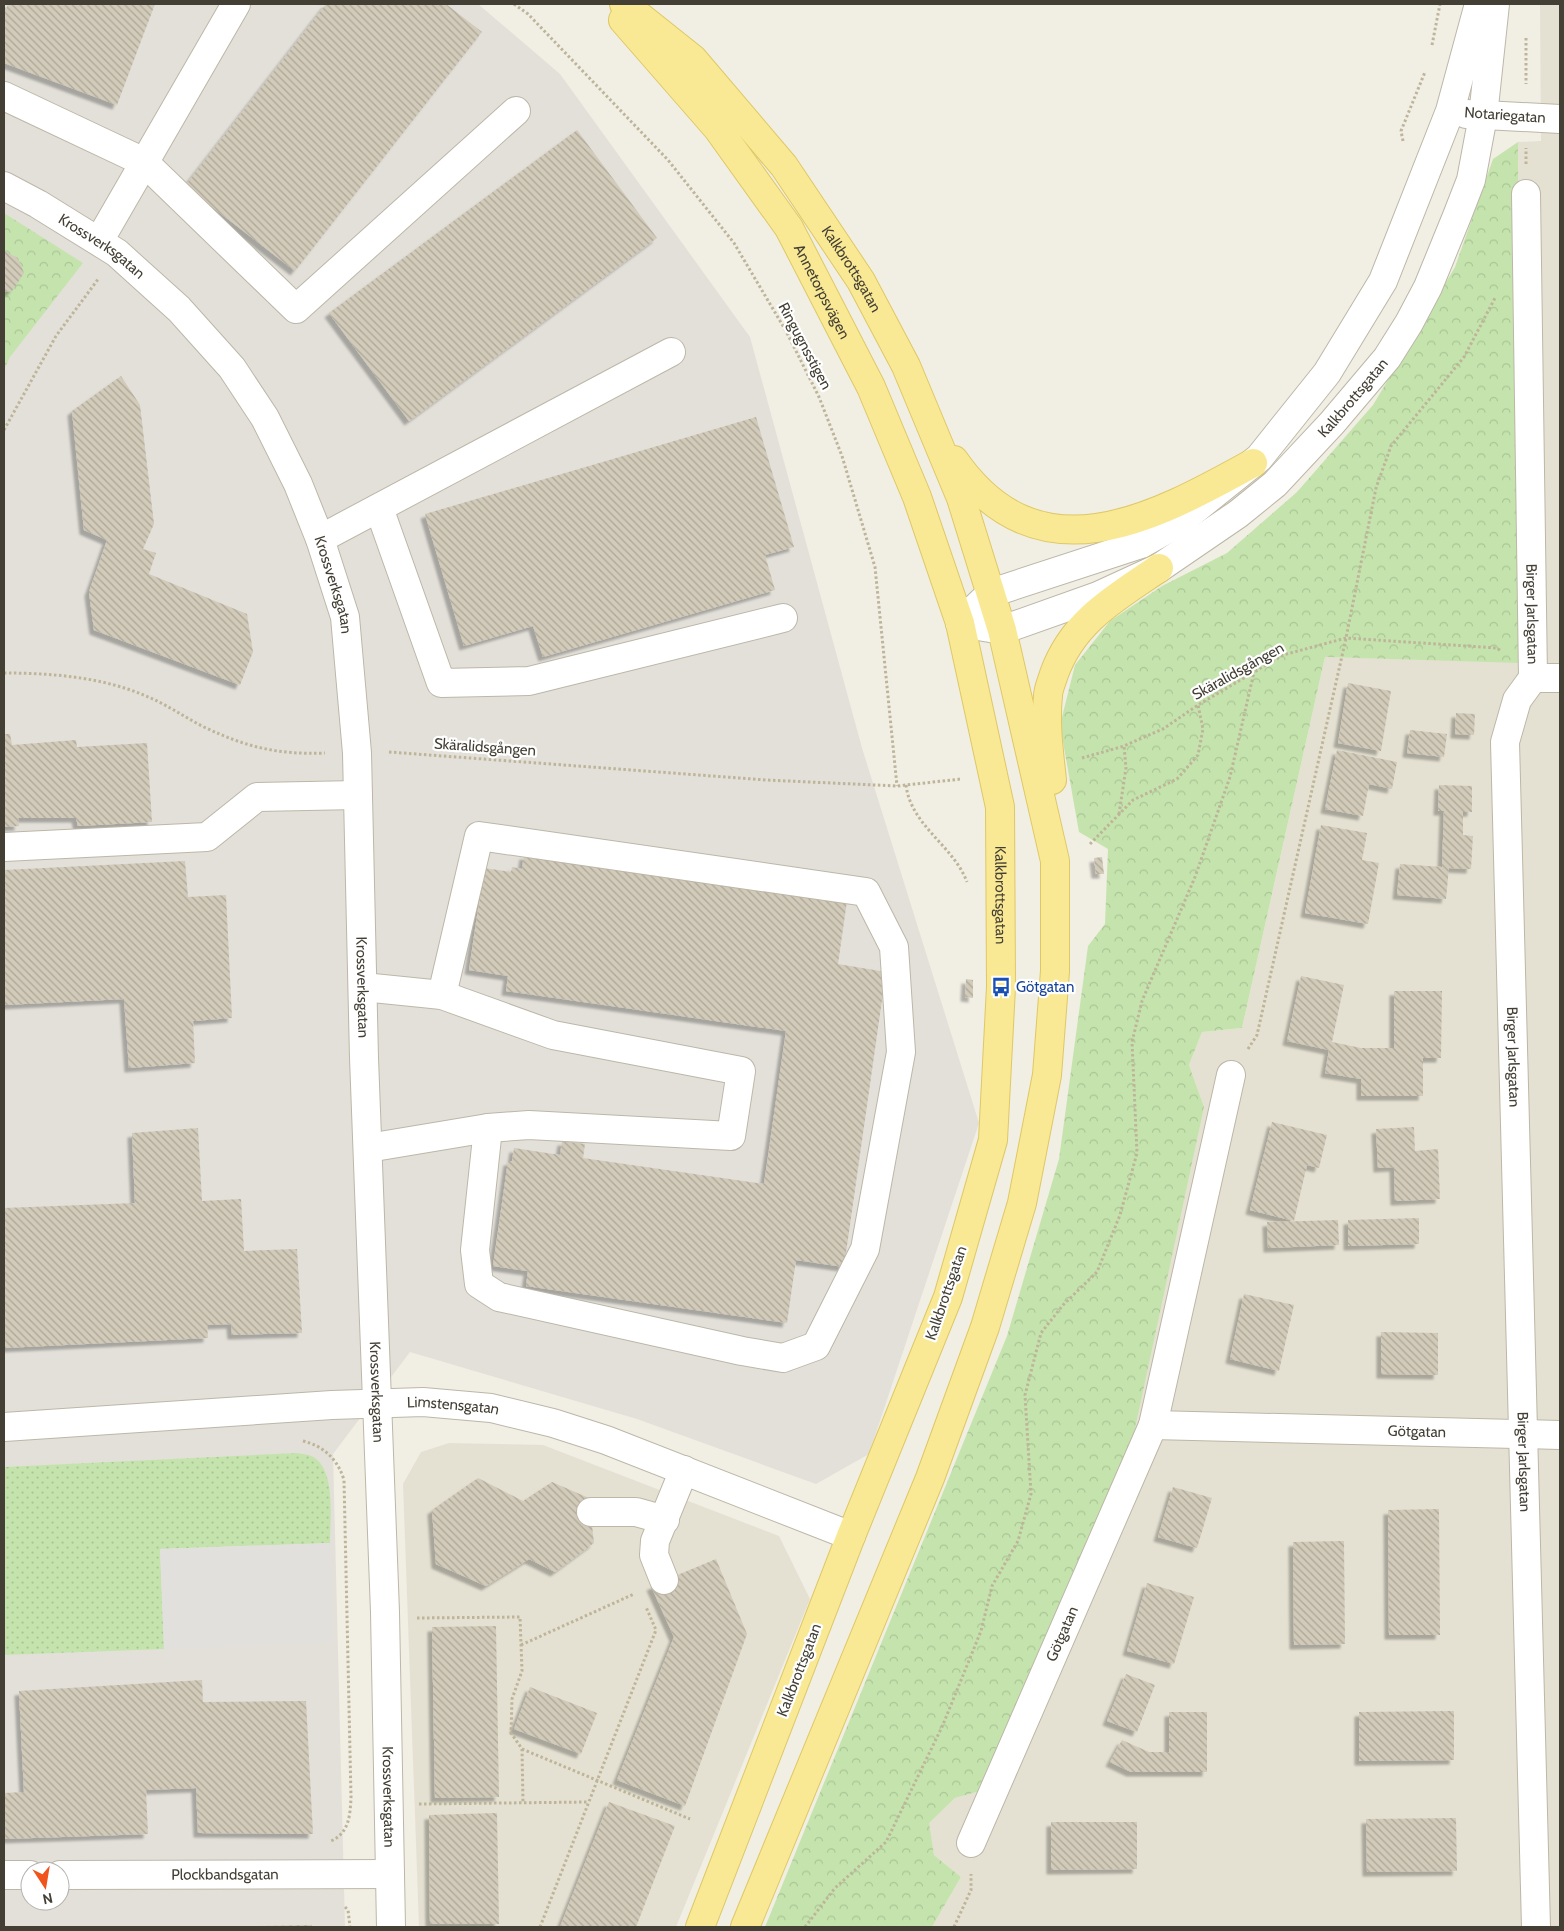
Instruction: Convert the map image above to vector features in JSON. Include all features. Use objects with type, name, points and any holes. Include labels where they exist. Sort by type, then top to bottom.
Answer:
[{"type":"main road","name":"Annetorpsvägen","points":[[608,4],[718,129],[789,228],[871,387],[917,497],[960,623]]},
{"type":"main road","name":"Kalkbrottsgatan","points":[[624,4],[693,58],[784,166],[862,281],[906,366],[961,498],[991,593],[1002,630],[1055,861],[1055,971],[1047,1075],[1019,1212],[985,1327],[930,1478],[745,1927]]},
{"type":"main road","points":[[932,428],[962,471],[990,500],[1027,521],[1059,530],[1096,529],[1142,518],[1187,499],[1253,462]]},
{"type":"main road","points":[[1055,861],[1047,730],[1048,694],[1061,655],[1076,633],[1099,610],[1159,568]]},
{"type":"main road","name":"Kalkbrottsgatan","points":[[700,1927],[851,1536],[948,1297],[993,1140],[1001,987],[1000,807],[960,623]]},
{"type":"street","points":[[108,247],[144,162],[236,4]]},
{"type":"street","points":[[960,623],[991,593],[1142,544],[1178,523],[1253,462],[1327,373],[1383,281],[1450,111],[1478,4]]},
{"type":"street","name":"Kalkbrottsgatan","points":[[960,623],[1002,630],[1098,596],[1159,568],[1238,514],[1275,484],[1306,454],[1387,358],[1428,287],[1471,180],[1483,116],[1495,4]]},
{"type":"street","points":[[4,96],[144,162],[296,309],[516,111]]},
{"type":"street","name":"Notariegatan","points":[[1450,111],[1483,116],[1560,119]]},
{"type":"street","name":"Krossverksgatan","points":[[4,186],[38,204],[108,247],[179,309],[232,368],[265,418],[298,484],[320,539],[345,616],[357,753],[368,1148],[385,1612],[391,1927]]},
{"type":"street","name":"Birger Jarlsgatan","points":[[1526,194],[1534,678],[1516,700],[1505,742],[1536,1927]]},
{"type":"street","points":[[320,539],[671,352]]},
{"type":"street","points":[[379,508],[441,683],[529,681],[783,618]]},
{"type":"street","points":[[1534,678],[1560,678]]},
{"type":"street","points":[[4,847],[207,837],[257,797],[358,795]]},
{"type":"street","points":[[442,995],[479,836],[866,892],[894,946],[901,1052],[865,1249],[816,1346],[783,1358],[742,1351],[499,1297],[479,1284],[475,1250],[488,1128]]},
{"type":"street","points":[[363,987],[442,995],[553,1035],[741,1071],[731,1136],[529,1125],[488,1128],[368,1148]]},
{"type":"street","name":"Götgatan","points":[[971,1844],[1152,1425],[1231,1075]]},
{"type":"street","name":"Limstensgatan","points":[[4,1427],[377,1403],[423,1402],[491,1408],[554,1423],[598,1437],[851,1536]]},
{"type":"street","name":"Götgatan","points":[[1152,1425],[1560,1436]]},
{"type":"street","points":[[664,1580],[654,1555],[655,1541],[684,1470]]},
{"type":"street","points":[[591,1512],[636,1512],[665,1520]]},
{"type":"street","name":"Plockbandsgatan","points":[[70,1875],[390,1874]]},
{"type":"street","points":[[4,1875],[20,1875]]},
{"type":"path","name":"Ringugnsstigen","points":[[514,4],[528,14],[668,160],[734,243],[786,331],[820,397],[842,456],[875,567],[897,786]]},
{"type":"path","points":[[1526,32],[1526,194]]},
{"type":"path","points":[[4,430],[108,247]]},
{"type":"path","points":[[1231,1075],[1257,1035],[1346,638],[1376,488],[1391,446],[1464,357],[1496,294]]},
{"type":"path","name":"Skäralidsgången","points":[[1081,758],[1124,746],[1163,729],[1198,705],[1283,654],[1346,638],[1497,648],[1534,678]]},
{"type":"path","points":[[805,1927],[835,1888],[886,1842],[945,1718],[981,1631],[992,1586],[1018,1541],[1031,1494],[1025,1395],[1041,1333],[1063,1305],[1097,1272],[1120,1215],[1137,1153],[1132,1042],[1142,1001],[1195,877],[1230,777],[1254,672]]},
{"type":"path","name":"Skäralidsgången","points":[[4,673],[55,675],[96,681],[146,695],[204,727],[264,750],[302,754],[416,754],[756,779],[897,786],[970,778]]},
{"type":"path","points":[[1090,844],[1133,800],[1177,778],[1198,755],[1203,728],[1198,705]]},
{"type":"path","points":[[1119,814],[1126,768],[1124,746]]},
{"type":"path","points":[[906,784],[908,800],[916,814],[961,866],[969,888]]},
{"type":"path","points":[[302,1440],[317,1445],[330,1456],[340,1468],[344,1480],[351,1798],[350,1817],[345,1832],[327,1842]]},
{"type":"path","points":[[521,1645],[640,1591]]},
{"type":"path","points":[[540,1927],[656,1630],[643,1599]]},
{"type":"path","points":[[410,1618],[520,1617],[522,1671],[512,1699],[511,1733],[522,1749],[690,1819]]},
{"type":"path","points":[[522,1749],[523,1803]]},
{"type":"path","points":[[413,1804],[589,1802]]},
{"type":"path","points":[[954,1927],[971,1890],[971,1844]]},
{"type":"shaded area","points":[[4,4],[478,4],[560,74],[750,337],[862,748],[979,1123],[869,1454],[816,1484],[637,1419],[410,1352],[333,1454],[345,1927],[4,1927]]},
{"type":"shaded area","points":[[1540,4],[1560,4],[1560,1927],[932,1927],[961,1877],[934,1855],[928,1823],[955,1798],[980,1791],[1204,1107],[1189,1065],[1202,1032],[1242,1028],[1325,657],[1519,662],[1518,142],[1541,141]]},
{"type":"shaded area","points":[[449,1443],[543,1445],[779,1536],[810,1599],[676,1927],[419,1927],[403,1484],[421,1452]]},
{"type":"shaded area","points":[[330,1543],[334,1642],[164,1649],[160,1549]]},
{"type":"green space","points":[[1518,142],[1519,663],[1325,657],[1242,1028],[1202,1032],[1189,1065],[1204,1107],[1131,1447],[980,1791],[955,1798],[929,1823],[934,1855],[961,1877],[932,1927],[765,1927],[1007,1336],[1059,1159],[1088,946],[1105,924],[1108,849],[1079,832],[1060,725],[1075,665],[1110,621],[1162,586],[1227,553],[1297,492],[1373,405],[1455,267],[1493,159]]},
{"type":"green space","points":[[4,213],[83,263],[10,357],[4,370]]},
{"type":"green space","points":[[296,1453],[315,1458],[322,1465],[326,1475],[329,1485],[331,1509],[330,1543],[160,1549],[164,1649],[4,1655],[4,1467]]},
{"type":"building","points":[[8,4],[155,4],[117,105],[4,63],[4,14]]},
{"type":"building","points":[[326,4],[446,4],[482,32],[295,271],[185,186]]},
{"type":"building","points":[[577,130],[657,238],[409,421],[329,313]]},
{"type":"building","points":[[4,251],[18,258],[24,273],[12,291],[4,292]]},
{"type":"building","points":[[121,376],[140,405],[154,524],[143,549],[156,553],[149,574],[247,614],[253,652],[240,685],[94,630],[89,592],[107,540],[84,530],[72,411]]},
{"type":"building","points":[[756,417],[794,547],[765,555],[775,590],[543,657],[533,626],[464,646],[425,514]]},
{"type":"building","points":[[1348,683],[1391,691],[1381,751],[1338,743]]},
{"type":"building","points":[[1456,713],[1475,714],[1474,735],[1455,734]]},
{"type":"building","points":[[1410,730],[1447,734],[1444,757],[1407,753]]},
{"type":"building","points":[[4,734],[10,734],[12,745],[76,740],[77,747],[147,743],[152,822],[78,826],[76,818],[18,818],[19,826],[4,827]]},
{"type":"building","points":[[1337,750],[1397,762],[1392,789],[1369,784],[1363,816],[1325,809]]},
{"type":"building","points":[[1439,785],[1472,786],[1472,812],[1463,812],[1463,835],[1473,836],[1471,869],[1449,868],[1446,899],[1397,895],[1400,864],[1442,867],[1444,811],[1438,811]]},
{"type":"building","points":[[1321,825],[1367,833],[1362,860],[1379,863],[1368,924],[1305,913]]},
{"type":"building","points":[[524,855],[847,901],[838,964],[886,972],[844,1267],[796,1260],[787,1323],[526,1286],[528,1271],[493,1266],[508,1161],[512,1161],[514,1148],[560,1155],[562,1141],[585,1144],[583,1158],[764,1184],[786,1031],[506,991],[508,976],[469,970],[484,868],[511,872],[512,867],[522,869]]},
{"type":"building","points":[[1102,857],[1104,874],[1096,874],[1094,858]]},
{"type":"building","points":[[185,861],[188,897],[226,895],[232,1018],[193,1021],[195,1063],[129,1068],[124,999],[4,1005],[4,870]]},
{"type":"building","points":[[1301,976],[1344,985],[1332,1042],[1361,1048],[1394,1048],[1394,991],[1442,991],[1441,1058],[1423,1058],[1423,1096],[1361,1096],[1361,1079],[1325,1073],[1329,1050],[1287,1041]]},
{"type":"building","points":[[966,979],[973,980],[973,998],[965,997]]},
{"type":"building","points":[[1272,1122],[1327,1135],[1319,1168],[1307,1165],[1294,1221],[1250,1210]]},
{"type":"building","points":[[1414,1127],[1415,1151],[1438,1149],[1440,1199],[1395,1201],[1394,1167],[1378,1168],[1376,1129]]},
{"type":"building","points":[[198,1128],[202,1201],[241,1199],[244,1251],[297,1249],[302,1333],[232,1335],[231,1324],[207,1325],[208,1338],[4,1348],[4,1208],[135,1203],[132,1133]]},
{"type":"building","points":[[1419,1218],[1419,1244],[1348,1246],[1348,1220]]},
{"type":"building","points":[[1338,1220],[1339,1245],[1268,1248],[1267,1222]]},
{"type":"building","points":[[1244,1294],[1294,1305],[1279,1371],[1230,1359]]},
{"type":"building","points":[[1381,1332],[1438,1333],[1438,1375],[1381,1374]]},
{"type":"building","points":[[478,1478],[523,1501],[552,1482],[589,1498],[594,1543],[555,1572],[529,1559],[486,1586],[436,1564],[432,1510]]},
{"type":"building","points":[[1173,1487],[1212,1498],[1197,1548],[1158,1537]]},
{"type":"building","points":[[1439,1509],[1440,1635],[1389,1635],[1388,1510]]},
{"type":"building","points":[[1344,1541],[1345,1644],[1294,1645],[1293,1542]]},
{"type":"building","points":[[716,1559],[747,1634],[685,1806],[617,1780],[674,1637],[651,1586]]},
{"type":"building","points":[[1147,1583],[1194,1597],[1174,1664],[1127,1651]]},
{"type":"building","points":[[496,1626],[499,1797],[435,1798],[432,1627]]},
{"type":"building","points":[[1126,1674],[1155,1685],[1137,1732],[1107,1721]]},
{"type":"building","points":[[202,1680],[203,1702],[306,1701],[313,1834],[198,1833],[196,1788],[146,1790],[148,1834],[4,1839],[4,1793],[24,1792],[19,1691]]},
{"type":"building","points":[[530,1687],[597,1713],[581,1754],[514,1729]]},
{"type":"building","points":[[1454,1711],[1454,1760],[1359,1761],[1359,1712]]},
{"type":"building","points":[[1169,1712],[1207,1712],[1207,1772],[1131,1772],[1110,1762],[1122,1740],[1149,1752],[1169,1752]]},
{"type":"building","points":[[609,1802],[675,1826],[636,1927],[560,1927]]},
{"type":"building","points":[[497,1813],[499,1924],[430,1924],[429,1815]]},
{"type":"building","points":[[1456,1818],[1457,1871],[1367,1872],[1366,1819]]},
{"type":"building","points":[[1051,1822],[1137,1822],[1137,1869],[1051,1870]]},
{"type":"building","points":[[312,1925],[312,1927],[257,1927],[257,1926]]},
{"type":"place","name":"Götgatan","points":[[1001,987]]}]
